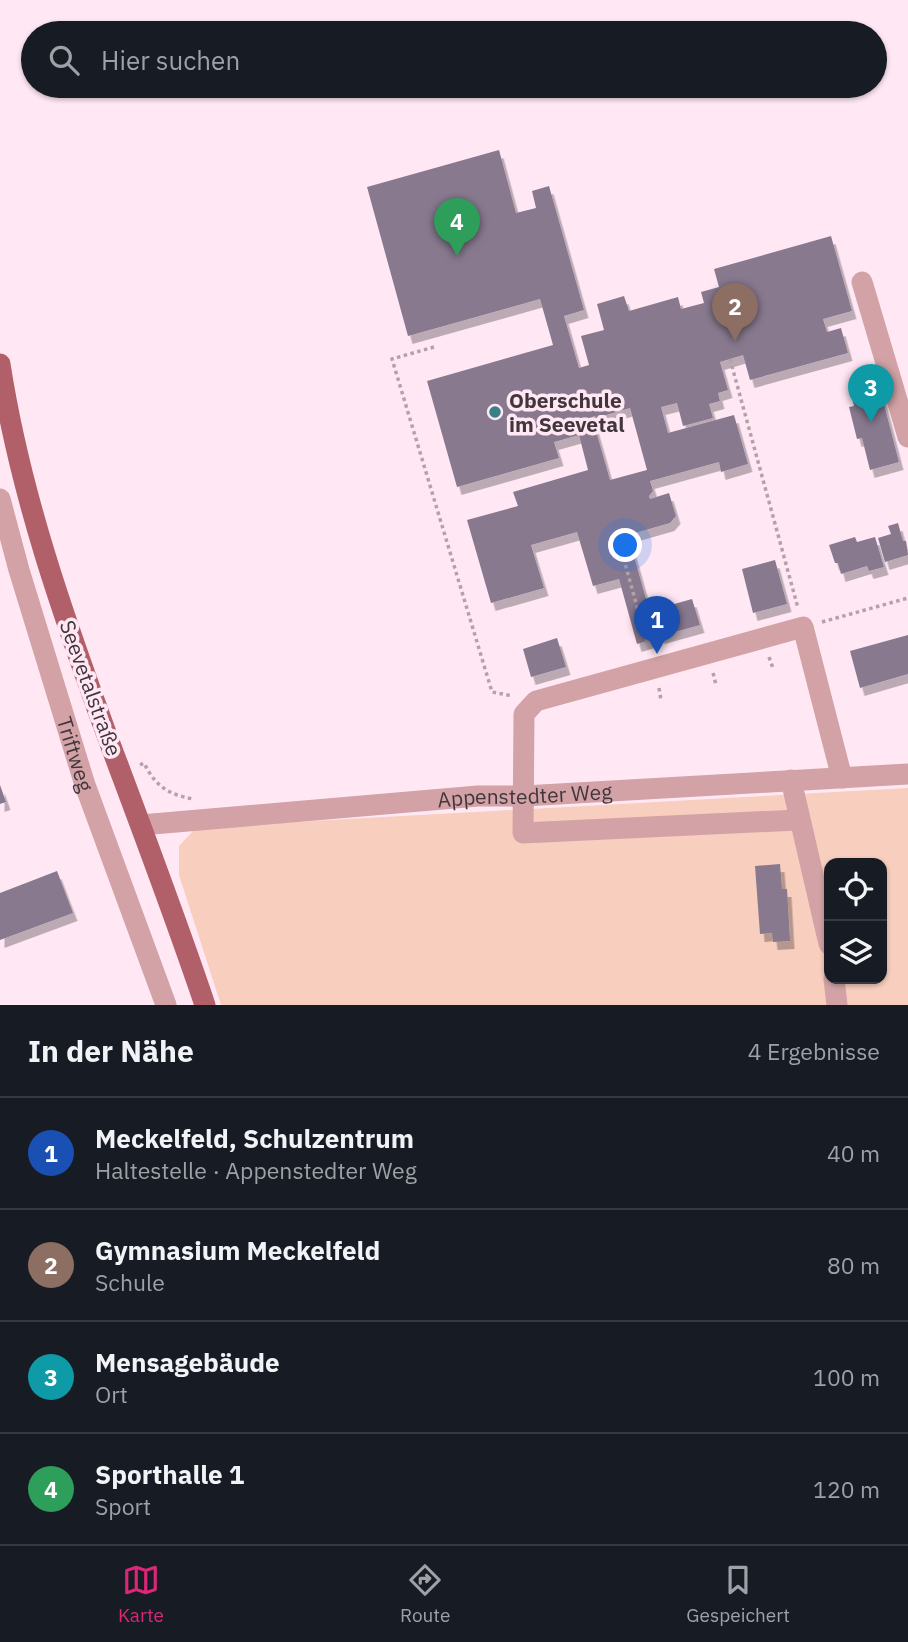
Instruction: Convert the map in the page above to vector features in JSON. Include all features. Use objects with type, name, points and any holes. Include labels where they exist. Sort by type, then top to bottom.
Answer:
[{"type":"main road","name":"Seevetalstraße","points":[[0,364],[14,443],[45,554],[82,667],[205,1005]]},
{"type":"street","points":[[862,282],[908,437]]},
{"type":"street","name":"Triftweg","points":[[0,499],[85,785],[166,1005]]},
{"type":"street","points":[[799,820],[523,833],[524,714],[536,701],[803,627],[842,778]]},
{"type":"street","name":"Appenstedter Weg","points":[[141,825],[478,796],[524,796],[908,774]]},
{"type":"street","points":[[791,780],[824,923]]},
{"type":"street","points":[[835,984],[837,1005]]},
{"type":"path","points":[[435,347],[392,359],[492,692],[536,701]]},
{"type":"path","points":[[730,359],[803,627],[908,598]]},
{"type":"path","points":[[618,538],[661,700]]},
{"type":"shaded area","points":[[908,788],[908,1005],[221,1005],[179,875],[179,846],[194,830],[203,827]]},
{"type":"building","points":[[499,150],[516,213],[536,208],[532,191],[549,186],[584,310],[564,316],[579,368],[589,365],[581,336],[604,330],[597,304],[624,296],[629,311],[678,297],[681,309],[704,303],[701,292],[719,287],[714,269],[831,236],[852,311],[823,319],[827,332],[841,328],[848,353],[750,380],[743,355],[720,362],[728,390],[718,393],[720,401],[709,404],[713,418],[683,426],[677,403],[661,407],[668,433],[734,415],[748,464],[721,472],[719,462],[650,481],[653,491],[650,499],[669,493],[676,516],[670,523],[628,535],[657,638],[637,644],[619,579],[593,586],[577,532],[531,545],[544,588],[491,603],[467,520],[518,506],[513,492],[588,470],[579,435],[554,442],[559,458],[457,487],[427,381],[553,345],[540,299],[408,336],[367,187]],"holes":[[[630,408],[647,470],[610,480],[592,417]]]},
{"type":"building","points":[[878,381],[899,462],[870,470],[862,438],[857,439],[849,407],[854,406],[850,389]]},
{"type":"building","points":[[898,523],[903,541],[906,541],[908,555],[885,562],[878,538],[891,534],[888,526]]},
{"type":"building","points":[[855,537],[857,542],[875,537],[884,567],[869,571],[867,566],[841,574],[829,545]]},
{"type":"building","points":[[775,560],[787,604],[753,613],[742,569]]},
{"type":"building","points":[[692,599],[700,625],[660,636],[653,610]]},
{"type":"building","points":[[908,635],[908,674],[860,688],[850,651]]},
{"type":"building","points":[[557,638],[566,667],[531,677],[523,649]]},
{"type":"building","points":[[0,785],[6,802],[0,804]]},
{"type":"building","points":[[780,864],[782,889],[787,889],[790,941],[773,942],[772,933],[760,934],[755,866]]},
{"type":"building","points":[[57,871],[73,913],[0,940],[0,893]]},
{"type":"place","name":"Sporthalle 1","points":[[457,256]]},
{"type":"place","name":"Gymnasium Meckelfeld","points":[[735,341]]},
{"type":"place","name":"Oberschule im Seevetal","points":[[495,412]]},
{"type":"place","name":"Mensagebäude","points":[[871,422]]},
{"type":"place","name":"Meckelfeld, Schulzentrum","points":[[657,654]]}]
